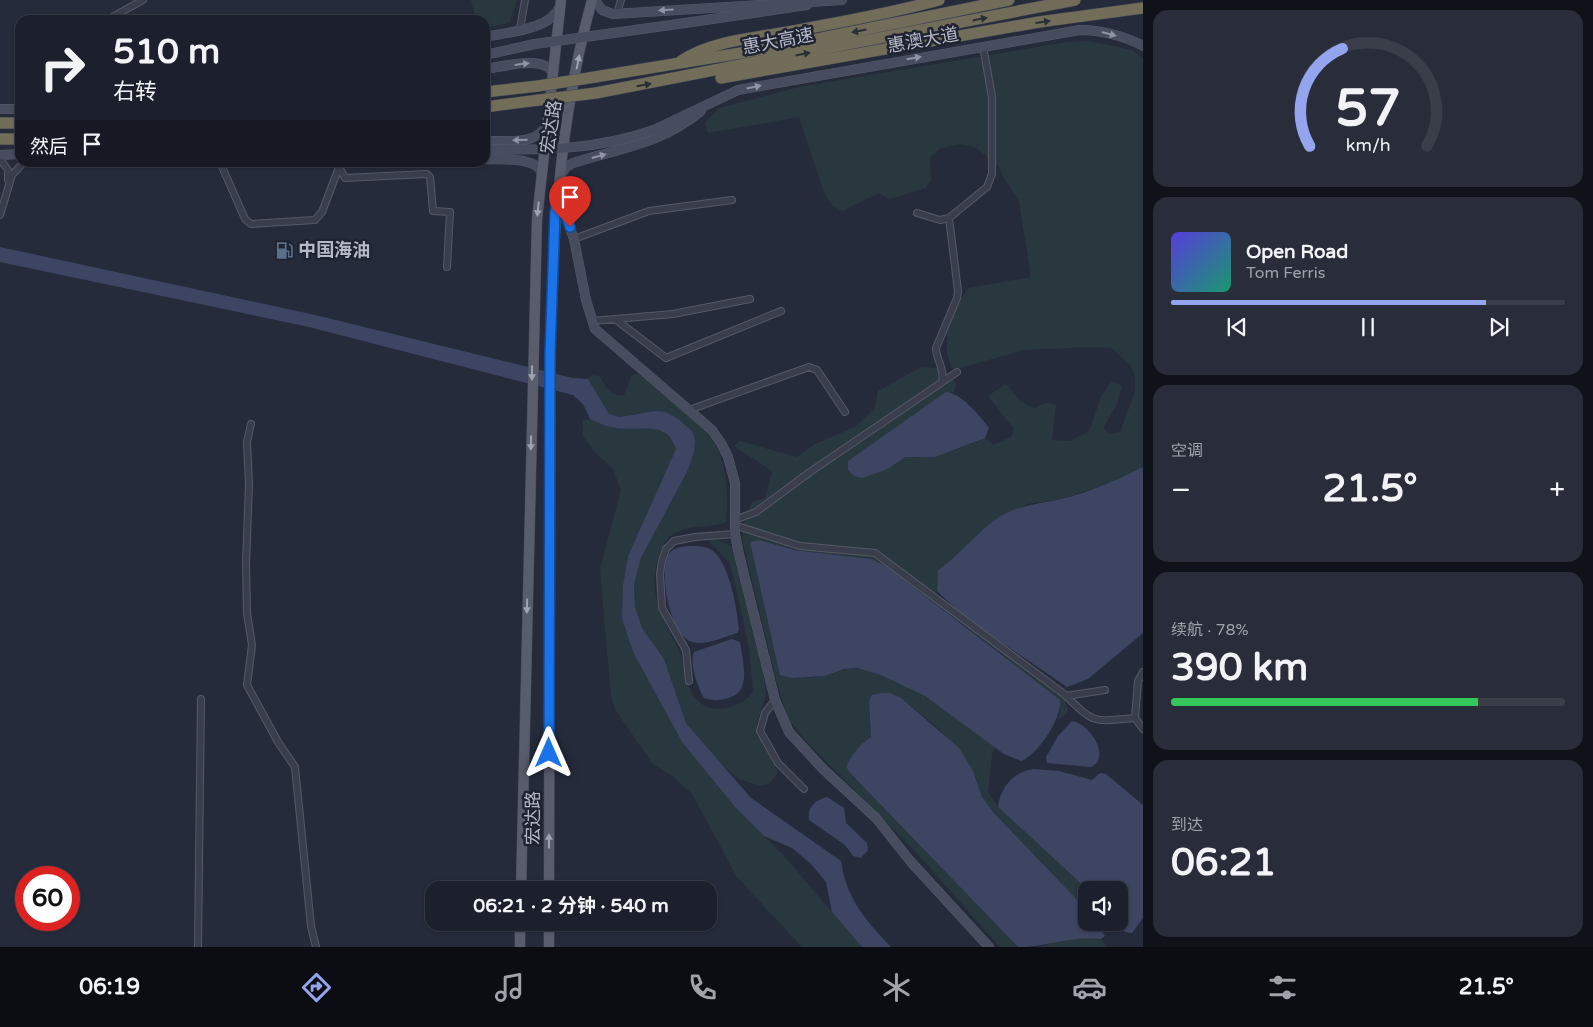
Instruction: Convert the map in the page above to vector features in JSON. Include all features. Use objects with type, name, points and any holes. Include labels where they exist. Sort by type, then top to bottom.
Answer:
[{"type":"highway","points":[[678,63],[695,51],[752,38],[895,12],[939,0]]},
{"type":"highway","name":"惠大高速","points":[[490,91],[538,86],[784,46],[1009,0]]},
{"type":"highway","name":"惠大高速","points":[[490,106],[596,93],[685,78],[1075,0]]},
{"type":"highway","points":[[685,78],[715,79],[1039,22],[1143,8]]},
{"type":"highway","points":[[0,123],[15,124]]},
{"type":"highway","points":[[0,139],[15,139]]},
{"type":"main road","name":"宏达路","points":[[521,881],[537,219],[561,0]]},
{"type":"main road","name":"宏达路","points":[[549,881],[550,354],[555,213],[569,112],[593,0]]},
{"type":"main road","points":[[520,931],[520,947]]},
{"type":"main road","points":[[549,931],[549,947]]},
{"type":"street","points":[[116,15],[143,0]]},
{"type":"street","points":[[520,29],[525,0]]},
{"type":"street","points":[[490,36],[549,21],[558,10],[561,0]]},
{"type":"street","points":[[593,0],[602,10],[617,14],[758,2],[842,0]]},
{"type":"street","points":[[617,14],[621,0]]},
{"type":"street","points":[[490,54],[535,44],[783,10],[822,1]]},
{"type":"street","name":"惠澳大道","points":[[709,105],[738,90],[771,83],[1080,30],[1110,35],[1143,46]]},
{"type":"street","points":[[916,213],[940,220],[949,218],[986,186],[992,174],[992,97],[983,46]]},
{"type":"street","points":[[490,68],[541,63],[550,67],[553,74]]},
{"type":"street","points":[[560,179],[563,171],[573,163],[647,143],[671,133],[709,105]]},
{"type":"street","points":[[490,150],[568,149],[616,141],[654,130],[709,105]]},
{"type":"street","points":[[0,109],[15,109]]},
{"type":"street","points":[[490,141],[529,140],[541,134],[548,123]]},
{"type":"street","points":[[0,154],[15,154]]},
{"type":"street","points":[[0,159],[8,170],[8,187]]},
{"type":"street","points":[[490,159],[532,162],[540,168],[542,177]]},
{"type":"street","points":[[0,216],[12,175],[19,167]]},
{"type":"street","points":[[222,167],[245,219],[251,224],[315,220],[319,217],[340,167]]},
{"type":"street","points":[[340,167],[345,178],[427,174],[430,177],[434,211],[450,212],[447,267]]},
{"type":"street","points":[[558,194],[574,239],[595,329],[712,430],[728,457],[735,483],[735,534],[775,700],[789,732],[823,769],[876,818],[911,862],[989,947]]},
{"type":"street","points":[[574,239],[650,211],[732,200]]},
{"type":"street","points":[[942,382],[942,363],[936,354],[936,348],[958,298],[949,218]]},
{"type":"street","points":[[592,321],[673,314],[750,299]]},
{"type":"street","points":[[614,319],[666,358],[782,311]]},
{"type":"street","points":[[690,410],[809,367],[817,370],[844,412]]},
{"type":"street","points":[[734,522],[756,512],[810,472],[957,372]]},
{"type":"street","points":[[251,424],[247,442],[249,484],[246,564],[247,613],[252,644],[247,685],[278,742],[295,767],[311,926],[316,947]]},
{"type":"street","points":[[734,522],[768,537],[800,546],[875,553],[1066,696],[1088,718],[1100,721],[1135,718]]},
{"type":"street","points":[[689,681],[686,650],[662,608],[660,574],[662,561],[666,549],[674,541],[695,537],[735,534]]},
{"type":"street","points":[[1143,672],[1138,681],[1135,718],[1143,728]]},
{"type":"street","points":[[1066,696],[1105,690]]},
{"type":"street","points":[[198,947],[201,699]]},
{"type":"street","points":[[775,700],[765,713],[760,731],[778,763],[804,789]]},
{"type":"shaded area","points":[[471,0],[517,0],[509,23],[490,27],[490,15],[475,15]]},
{"type":"shaded area","points":[[1088,41],[1132,50],[1143,58],[1143,467],[1110,483],[1061,499],[1027,504],[938,570],[937,591],[933,596],[1064,698],[1068,711],[1063,717],[1057,719],[1061,709],[871,559],[794,550],[759,540],[793,678],[820,677],[844,670],[857,669],[874,672],[892,679],[930,699],[995,747],[992,754],[988,792],[998,807],[1078,881],[1078,901],[993,812],[982,797],[973,771],[939,729],[901,698],[869,702],[871,737],[856,750],[846,767],[1018,947],[1000,947],[915,851],[806,741],[788,719],[776,680],[742,538],[746,516],[752,502],[765,498],[772,471],[734,446],[740,441],[797,457],[815,444],[855,427],[875,408],[878,391],[921,367],[942,368],[956,383],[954,392],[946,392],[888,469],[905,457],[926,457],[946,453],[985,438],[993,445],[1011,437],[1014,429],[988,396],[1006,384],[1021,402],[1034,408],[1046,403],[1056,405],[1052,440],[1070,441],[1089,431],[1102,395],[1112,381],[1122,386],[1117,404],[1103,428],[1109,434],[1120,432],[1135,392],[1135,376],[1130,365],[1112,348],[1090,347],[1024,350],[953,370],[947,354],[947,329],[962,297],[969,288],[1031,277],[1019,201],[1004,178],[999,166],[975,147],[959,144],[941,148],[930,157],[931,180],[926,188],[890,199],[879,193],[842,211],[832,205],[825,195],[799,117],[708,133],[705,123],[719,108],[799,87],[1067,42]]},
{"type":"shaded area","points":[[639,374],[705,430],[718,450],[722,462],[727,498],[726,522],[688,528],[674,533],[668,538],[657,562],[655,588],[660,611],[681,656],[692,693],[705,706],[713,708],[722,709],[739,703],[753,692],[749,648],[733,575],[728,561],[709,541],[717,540],[731,546],[739,566],[763,670],[766,695],[757,723],[757,732],[778,772],[769,784],[761,786],[739,779],[722,765],[686,723],[664,659],[642,629],[635,607],[634,584],[641,558],[687,472],[678,419],[656,411],[619,417],[609,414],[588,379],[591,375],[599,376],[612,393],[624,395],[632,375]]},
{"type":"shaded area","points":[[590,419],[603,425],[625,429],[659,430],[672,440],[676,449],[628,556],[623,585],[633,652],[682,742],[735,807],[784,856],[862,947],[802,947],[737,877],[692,794],[674,777],[653,764],[616,711],[611,696],[600,569],[621,490],[613,469],[594,451],[583,436],[583,420]]},
{"type":"shaded area","points":[[1086,937],[1101,939],[1106,947],[1040,947],[1064,939]]},
{"type":"water","points":[[0,247],[311,314],[573,378],[588,379],[609,414],[619,417],[656,411],[666,412],[678,419],[692,431],[695,440],[694,452],[687,472],[641,558],[634,584],[635,607],[642,628],[664,659],[686,723],[751,798],[841,861],[852,898],[873,928],[891,947],[862,947],[832,912],[826,882],[811,864],[792,848],[764,836],[735,807],[682,742],[633,652],[622,618],[623,585],[628,556],[676,449],[672,440],[666,434],[652,429],[609,427],[590,419],[583,404],[573,395],[309,327],[0,262]]},
{"type":"water","points":[[946,392],[952,393],[964,400],[981,418],[989,428],[985,438],[935,457],[905,457],[888,469],[862,478],[854,476],[848,470],[848,461]]},
{"type":"water","points":[[1143,467],[1143,633],[1088,679],[1067,687],[966,618],[937,591],[938,570],[999,517],[1022,507],[1082,493]]},
{"type":"water","points":[[759,540],[794,550],[871,559],[886,566],[1060,700],[1060,708],[1048,735],[1035,751],[1021,761],[1004,754],[925,696],[881,675],[857,668],[844,669],[825,676],[793,678],[780,675],[750,542]]},
{"type":"water","points":[[689,546],[704,547],[712,550],[724,565],[732,587],[739,630],[737,633],[714,641],[697,643],[684,637],[678,628],[668,602],[665,574],[666,563],[669,554],[673,550]]},
{"type":"water","points":[[732,639],[740,642],[744,665],[742,688],[731,697],[724,699],[704,698],[693,669],[694,652]]},
{"type":"water","points":[[890,693],[901,698],[959,748],[973,771],[982,797],[993,812],[1078,901],[1078,931],[1102,931],[1105,936],[1101,939],[1090,938],[1018,947],[846,767],[853,754],[871,737],[869,702],[872,695]]},
{"type":"water","points":[[1072,721],[1079,723],[1085,728],[1096,741],[1099,756],[1097,762],[1091,767],[1047,763],[1046,757],[1058,736]]},
{"type":"water","points":[[1027,770],[1059,771],[1092,780],[1100,773],[1106,774],[1143,805],[1143,918],[1132,933],[1124,931],[1128,931],[1128,881],[1078,881],[998,807],[1005,787],[1014,777]]},
{"type":"water","points":[[827,797],[844,808],[846,823],[867,843],[868,850],[861,858],[853,856],[845,845],[809,820],[809,811],[813,805]]},
{"type":"place","name":"中国海油","points":[[284,250]]},
{"type":"route","points":[[549,753],[550,354],[555,213],[558,194],[570,227]]}]
